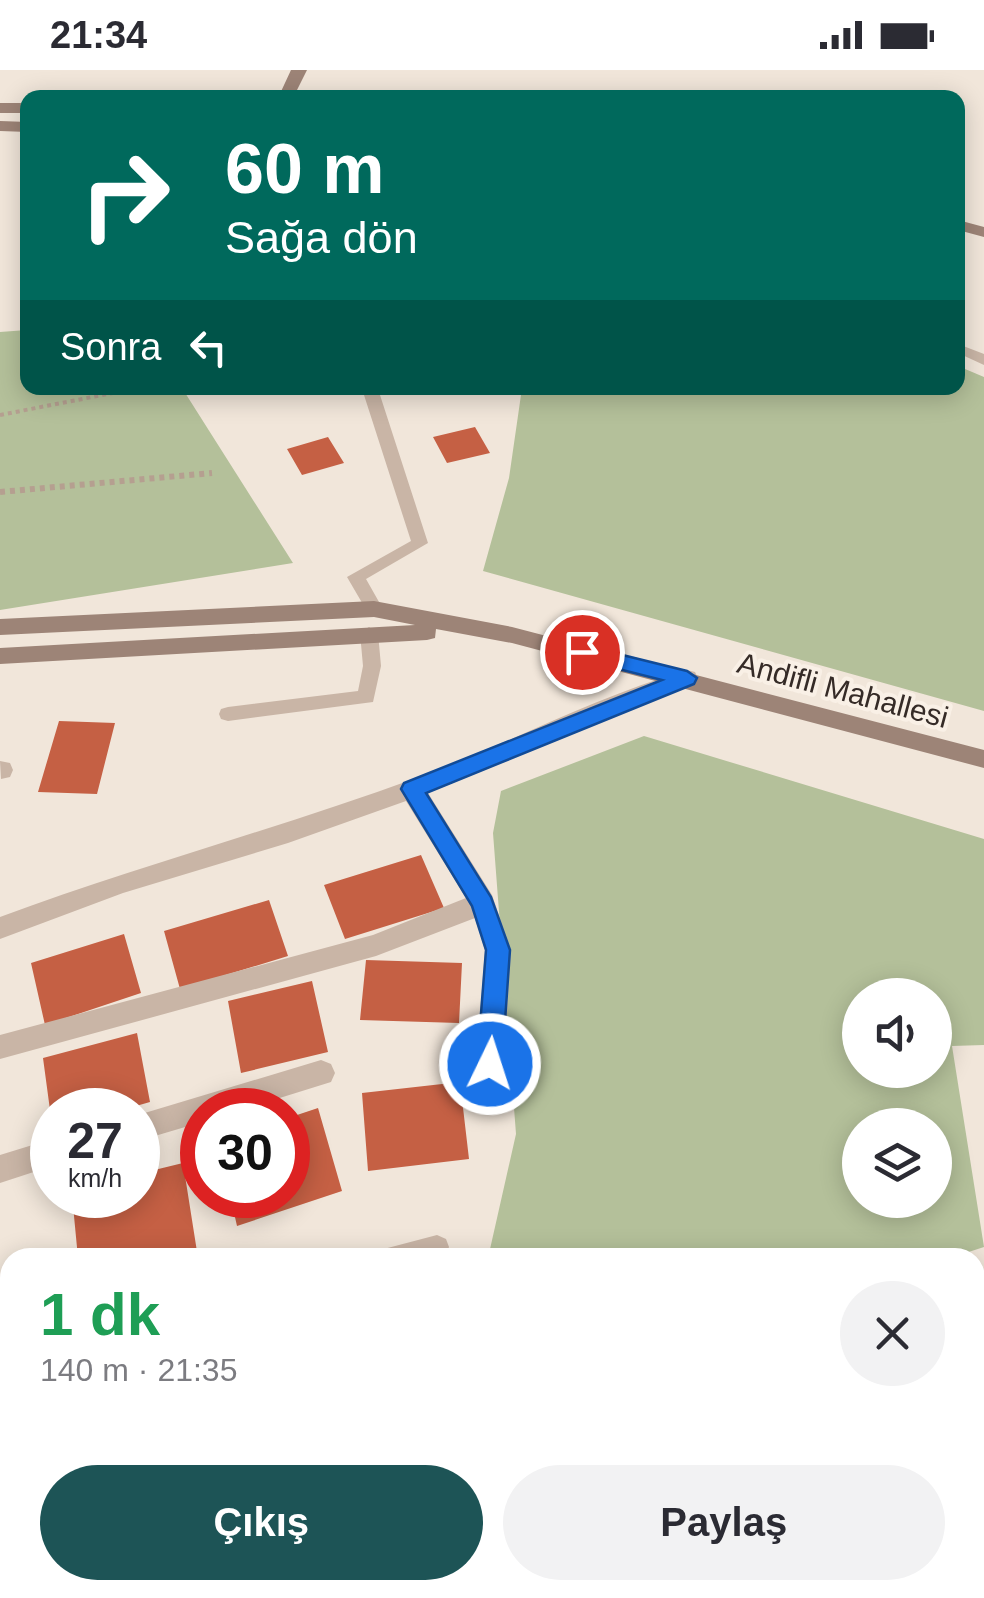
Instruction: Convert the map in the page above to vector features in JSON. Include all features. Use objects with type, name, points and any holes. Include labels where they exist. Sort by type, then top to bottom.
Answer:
[{"type":"main road","points":[[0,626],[372,621]]},
{"type":"main road","points":[[0,656],[372,621]]},
{"type":"main road","name":"Andifli Mahallesi","points":[[372,621],[512,635],[687,678],[984,760]]},
{"type":"street","points":[[0,928],[118,884],[288,833],[412,789],[687,678]]},
{"type":"street","points":[[412,789],[483,904],[498,950],[490,1064]]},
{"type":"street","points":[[0,1048],[376,945],[483,904]]},
{"type":"street","points":[[160,1122],[321,1074]]},
{"type":"street","points":[[0,1169],[30,1160]]},
{"type":"lane","points":[[228,714],[366,697],[372,666],[372,621],[356,578],[420,542],[372,396]]},
{"type":"lane","points":[[433,1248],[437,1247]]},
{"type":"path","points":[[0,415],[102,395]]},
{"type":"path","points":[[0,492],[212,473]]},
{"type":"green space","points":[[20,331],[20,395],[186,395],[293,563],[0,610],[0,332]]},
{"type":"green space","points":[[965,369],[984,377],[984,711],[483,571],[509,478],[521,395],[965,395]]},
{"type":"green space","points":[[644,736],[984,839],[984,1045],[952,1046],[984,1247],[490,1248],[516,1134],[493,833],[501,791]]},
{"type":"building","points":[[475,427],[490,453],[447,463],[433,437]]},
{"type":"building","points":[[328,437],[344,463],[302,475],[287,449]]},
{"type":"building","points":[[59,721],[115,723],[97,794],[38,792]]},
{"type":"building","points":[[421,855],[444,908],[345,939],[324,885]]},
{"type":"building","points":[[269,900],[288,956],[180,989],[164,931]]},
{"type":"building","points":[[124,934],[141,993],[45,1025],[31,963]]},
{"type":"building","points":[[366,960],[462,963],[459,1023],[360,1020]]},
{"type":"building","points":[[312,981],[328,1052],[241,1073],[228,1001]]},
{"type":"building","points":[[137,1033],[147,1088],[47,1088],[43,1058]]},
{"type":"building","points":[[460,1082],[469,1159],[368,1171],[362,1093]]},
{"type":"building","points":[[318,1108],[342,1191],[310,1202],[310,1111]]},
{"type":"building","points":[[180,1164],[180,1218],[192,1218],[196,1248],[77,1248],[74,1218],[160,1218],[160,1169]]},
{"type":"building","points":[[235,1218],[261,1218],[237,1226]]},
{"type":"route","points":[[490,1064],[498,950],[483,904],[412,789],[687,678],[582,652]]}]
